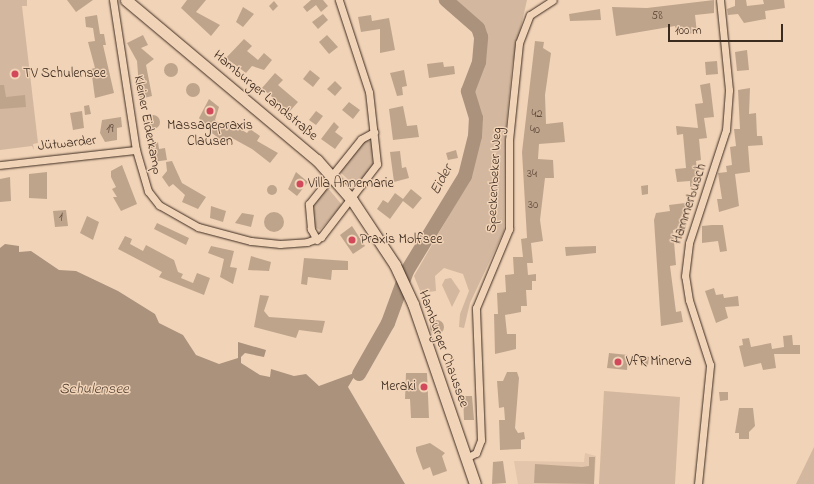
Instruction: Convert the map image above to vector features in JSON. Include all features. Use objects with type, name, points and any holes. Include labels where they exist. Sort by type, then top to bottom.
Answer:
[{"type":"main road","name":"Hamburger Landstraße","points":[[126,0],[231,85],[331,175],[352,200],[372,228]]},
{"type":"main road","name":"Hamburger Chaussee","points":[[372,228],[395,264],[412,304],[475,484]]},
{"type":"street","name":"Kleiner Eiderkamp","points":[[113,0],[136,150],[148,191],[176,217],[218,234],[251,241],[280,244],[317,240]]},
{"type":"street","points":[[317,240],[352,200],[375,170],[374,132],[369,92],[339,0]]},
{"type":"street","name":"Speckenbeker Weg","points":[[466,458],[476,453],[481,440],[476,308],[509,229],[509,140],[519,43],[530,15],[553,0]]},
{"type":"street","name":"Hammerbusch","points":[[698,484],[710,365],[689,300],[686,276],[689,243],[720,153],[727,118],[729,90],[720,0]]},
{"type":"street","points":[[317,240],[308,210],[331,175],[361,139],[374,132]]},
{"type":"street","name":"Jütwarder","points":[[0,165],[136,150]]},
{"type":"shaded area","name":"TV Schulensee","points":[[0,0],[27,0],[27,6],[22,6],[38,143],[33,144],[34,150],[32,146],[0,150]]},
{"type":"shaded area","points":[[452,0],[527,0],[512,66],[505,140],[504,231],[470,303],[464,328],[459,327],[460,314],[469,291],[463,274],[444,268],[435,276],[436,291],[421,293],[414,276],[470,179],[481,121],[472,92],[484,63],[485,36],[481,23]]},
{"type":"shaded area","points":[[365,139],[372,142],[373,166],[357,188],[339,171]]},
{"type":"shaded area","points":[[327,187],[342,205],[320,230],[313,226],[312,206]]},
{"type":"shaded area","points":[[451,278],[460,291],[452,307],[442,285],[445,279]]},
{"type":"shaded area","points":[[604,391],[680,397],[675,484],[599,484]]},
{"type":"shaded area","points":[[814,447],[814,484],[796,484]]},
{"type":"shaded area","points":[[585,453],[596,456],[594,484],[518,484],[514,461],[584,462]]},
{"type":"water","name":"Schulensee","points":[[5,244],[19,246],[19,252],[31,251],[59,270],[76,271],[118,291],[155,314],[159,323],[183,335],[196,355],[219,364],[238,358],[238,342],[266,350],[264,357],[245,353],[241,357],[241,363],[260,375],[270,377],[271,369],[294,376],[306,374],[319,386],[357,372],[348,387],[405,484],[0,484],[0,248]]},
{"type":"building","points":[[67,0],[93,0],[76,12]]},
{"type":"building","points":[[187,0],[206,0],[196,12],[220,25],[211,36],[181,8]]},
{"type":"building","points":[[311,0],[323,0],[328,6],[321,12],[316,5],[307,12],[303,7]]},
{"type":"building","points":[[714,0],[714,13],[695,15],[697,33],[684,34],[684,28],[676,29],[675,26],[616,36],[612,7],[647,8]]},
{"type":"building","points":[[735,0],[746,0],[747,6],[764,4],[763,0],[784,0],[785,8],[765,11],[766,19],[744,23],[738,14],[728,15],[727,9],[735,6]]},
{"type":"building","points":[[274,1],[278,6],[273,11],[269,6]]},
{"type":"building","points":[[243,7],[254,14],[243,27],[236,22]]},
{"type":"building","points":[[600,9],[601,20],[570,21],[569,14]]},
{"type":"building","points":[[323,14],[328,20],[318,29],[312,22]]},
{"type":"building","points":[[97,15],[100,34],[104,34],[106,45],[103,45],[114,93],[95,98],[91,69],[95,68],[88,42],[95,41],[93,28],[86,27],[85,17]]},
{"type":"building","points":[[371,15],[372,21],[389,18],[395,50],[380,53],[380,29],[361,32],[358,17]]},
{"type":"building","points":[[143,35],[148,45],[141,48],[154,59],[146,65],[152,96],[140,99],[137,61],[127,43]]},
{"type":"building","points":[[327,35],[338,47],[329,54],[319,42]]},
{"type":"building","points":[[244,39],[252,46],[247,51],[258,60],[264,53],[272,60],[264,70],[252,66],[246,73],[226,58]]},
{"type":"building","points":[[535,41],[544,42],[543,48],[551,53],[545,95],[546,124],[563,122],[565,142],[539,144],[538,159],[553,160],[554,178],[545,178],[540,220],[543,241],[531,243],[533,263],[527,263],[528,275],[536,274],[536,281],[532,281],[532,290],[526,290],[527,306],[521,306],[521,312],[505,315],[507,334],[516,334],[516,349],[495,354],[494,314],[498,314],[497,293],[506,292],[505,275],[514,274],[513,257],[523,257],[521,239],[527,238],[522,152]]},
{"type":"building","points":[[747,50],[749,70],[737,71],[735,52]]},
{"type":"building","points":[[717,61],[718,74],[706,75],[705,62]]},
{"type":"building","points":[[443,62],[444,67],[454,66],[455,74],[429,78],[427,64]]},
{"type":"building","points":[[171,63],[176,65],[178,70],[176,75],[171,77],[166,75],[164,70],[166,65]]},
{"type":"building","points":[[310,70],[320,78],[313,87],[303,79]]},
{"type":"building","points":[[404,70],[407,86],[402,87],[403,95],[397,96],[390,73]]},
{"type":"building","points":[[275,73],[283,80],[278,85],[298,102],[289,112],[262,88]]},
{"type":"building","points":[[335,81],[342,88],[335,96],[327,89]]},
{"type":"building","points":[[190,83],[196,83],[200,87],[200,93],[196,97],[190,97],[186,93],[186,87]]},
{"type":"building","points":[[710,83],[714,117],[704,118],[707,138],[699,139],[701,160],[696,161],[699,186],[690,187],[690,181],[677,182],[675,169],[686,168],[683,134],[677,135],[676,126],[698,128],[695,104],[703,103],[700,85]]},
{"type":"building","points":[[0,85],[4,85],[6,97],[25,95],[26,107],[0,109]]},
{"type":"building","points":[[750,88],[749,114],[756,113],[757,136],[762,136],[763,145],[748,146],[750,172],[735,174],[739,206],[719,212],[717,199],[722,199],[718,173],[727,172],[726,166],[732,165],[730,147],[736,146],[734,129],[740,129],[738,90]]},
{"type":"building","points":[[209,99],[219,107],[215,120],[225,127],[228,122],[247,133],[250,129],[260,136],[257,141],[278,153],[270,163],[252,149],[232,138],[227,144],[209,131],[199,118]]},
{"type":"building","points":[[349,102],[360,110],[353,119],[342,110]]},
{"type":"building","points":[[89,105],[91,114],[85,115],[84,106]]},
{"type":"building","points":[[403,106],[407,126],[417,125],[419,137],[393,140],[389,109]]},
{"type":"building","points":[[82,111],[84,128],[73,130],[70,113]]},
{"type":"building","points":[[316,111],[323,116],[316,125],[309,120]]},
{"type":"building","points":[[153,115],[158,117],[160,122],[158,127],[153,129],[148,127],[146,122],[148,117]]},
{"type":"building","points":[[121,117],[122,127],[117,128],[117,140],[105,142],[100,133],[102,120]]},
{"type":"building","points":[[334,122],[339,127],[335,132],[343,138],[335,149],[321,139]]},
{"type":"building","points":[[158,142],[159,149],[165,148],[167,160],[153,162],[150,144]]},
{"type":"building","points":[[456,150],[458,158],[448,160],[446,153]]},
{"type":"building","points":[[400,151],[402,168],[406,167],[409,178],[394,182],[390,152]]},
{"type":"building","points":[[172,161],[182,183],[206,197],[198,209],[182,202],[185,195],[173,184],[169,187],[162,177],[167,171],[166,162]]},
{"type":"building","points":[[122,165],[137,204],[121,211],[113,197],[117,197],[112,189],[116,187],[111,177],[111,171]]},
{"type":"building","points":[[47,172],[47,199],[29,198],[29,174]]},
{"type":"building","name":"Villa Annemarie","points":[[296,172],[308,182],[297,196],[288,189]]},
{"type":"building","points":[[10,177],[11,201],[0,202],[0,179]]},
{"type":"building","points":[[270,185],[274,185],[277,190],[274,195],[270,195],[267,192],[267,188]]},
{"type":"building","points":[[648,185],[648,194],[642,195],[641,186]]},
{"type":"building","points":[[411,189],[422,198],[413,209],[403,201],[390,219],[377,209],[383,200],[388,203],[395,193],[403,199]]},
{"type":"building","points":[[685,203],[686,228],[673,230],[676,265],[670,266],[676,312],[681,311],[683,322],[661,326],[654,220],[656,213],[670,211],[669,205]]},
{"type":"building","points":[[211,206],[226,211],[223,222],[210,218]]},
{"type":"building","points":[[66,210],[68,226],[55,227],[53,211]]},
{"type":"building","points":[[274,212],[281,215],[284,222],[281,229],[274,232],[267,229],[264,222],[267,215]]},
{"type":"building","points":[[242,213],[254,215],[251,227],[235,223]]},
{"type":"building","points":[[87,216],[99,222],[93,240],[80,233]]},
{"type":"building","points":[[157,223],[189,238],[186,245],[154,229]]},
{"type":"building","points":[[723,225],[727,251],[720,252],[718,241],[702,243],[702,226]]},
{"type":"building","name":"Praxis Molfsee","points":[[352,226],[365,246],[353,254],[340,235]]},
{"type":"building","points":[[125,236],[132,239],[130,244],[143,251],[146,245],[174,260],[178,272],[183,274],[181,278],[193,283],[197,273],[210,278],[204,295],[159,277],[162,272],[118,249]]},
{"type":"building","points":[[211,246],[234,251],[230,267],[237,268],[233,284],[220,277],[224,259],[208,253]]},
{"type":"building","points":[[596,246],[596,253],[566,256],[565,247]]},
{"type":"building","points":[[251,256],[271,262],[269,271],[248,270]]},
{"type":"building","points":[[304,258],[348,261],[348,270],[332,270],[331,280],[308,277],[307,285],[301,284]]},
{"type":"building","points":[[714,288],[716,295],[723,294],[724,298],[738,296],[739,306],[725,307],[728,318],[716,323],[705,291]]},
{"type":"building","points":[[260,295],[269,296],[264,311],[269,317],[325,321],[322,333],[299,330],[296,338],[254,327]]},
{"type":"building","points":[[437,320],[442,322],[444,327],[442,332],[437,334],[432,332],[430,327],[432,322]]},
{"type":"building","points":[[792,335],[793,345],[800,345],[800,354],[774,354],[776,368],[763,370],[761,363],[744,367],[739,346],[743,345],[742,339],[749,338],[751,347],[771,343],[772,349],[784,347],[783,336]]},
{"type":"building","name":"VfR Minerva","points":[[609,353],[628,355],[627,370],[607,368]]},
{"type":"building","points":[[641,356],[649,357],[648,365],[641,364]]},
{"type":"building","points":[[655,357],[662,357],[662,363],[655,363]]},
{"type":"building","points":[[507,372],[517,372],[519,378],[515,428],[518,433],[524,432],[525,439],[521,440],[521,449],[500,450],[499,420],[505,420],[504,407],[499,408],[497,381],[503,381]]},
{"type":"building","points":[[406,373],[427,373],[429,418],[411,418],[410,399],[405,399]]},
{"type":"building","points":[[719,392],[728,392],[728,400],[720,401]]},
{"type":"building","points":[[463,396],[472,396],[474,420],[464,420]]},
{"type":"building","points":[[739,408],[753,408],[755,426],[749,432],[749,439],[739,439],[739,433],[735,433]]},
{"type":"building","points":[[430,443],[445,453],[442,456],[447,471],[433,476],[430,467],[423,470],[416,451],[416,447]]},
{"type":"building","points":[[589,457],[595,457],[594,484],[534,483],[535,464],[582,467],[589,466]]},
{"type":"building","points":[[503,461],[506,483],[492,484],[493,462]]},
{"type":"waterway","name":"Eider","points":[[359,374],[388,323],[407,271],[465,176],[475,136],[476,118],[468,91],[479,62],[481,37],[478,28],[446,0]]},
{"type":"place","name":"TV Schulensee","points":[[15,74]]},
{"type":"place","name":"Massagepraxis Clausen","points":[[210,111]]},
{"type":"place","name":"Villa Annemarie","points":[[300,184]]},
{"type":"place","name":"Praxis Molfsee","points":[[352,240]]},
{"type":"place","name":"VfR Minerva","points":[[618,362]]},
{"type":"place","name":"Meraki","points":[[424,387]]}]
